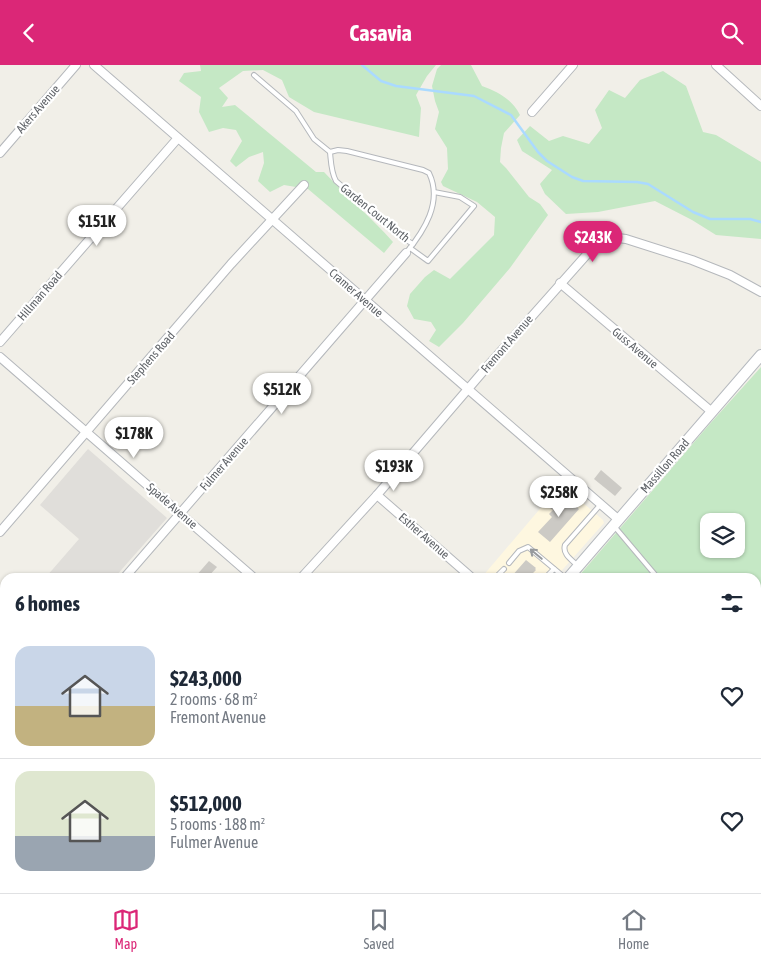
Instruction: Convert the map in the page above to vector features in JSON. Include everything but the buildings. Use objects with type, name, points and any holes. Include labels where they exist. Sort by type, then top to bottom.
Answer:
[{"type":"street","name":"Akers Avenue","points":[[0,153],[76,65]]},
{"type":"street","name":"Cramer Avenue","points":[[94,65],[467,390],[601,504],[616,523]]},
{"type":"street","points":[[532,112],[573,65]]},
{"type":"street","points":[[716,65],[761,106]]},
{"type":"street","name":"Hillman Road","points":[[0,341],[178,138]]},
{"type":"street","name":"Stephens Road","points":[[0,532],[231,264],[304,185]]},
{"type":"street","name":"Fremont Avenue","points":[[306,573],[377,495],[560,283],[597,243],[610,237],[619,237],[692,260],[730,275],[761,292]]},
{"type":"street","name":"Fulmer Avenue","points":[[129,573],[408,251]]},
{"type":"street","name":"Guss Avenue","points":[[560,283],[712,412]]},
{"type":"street","name":"Massillon Road","points":[[573,573],[761,355]]},
{"type":"street","name":"Spade Avenue","points":[[0,357],[248,573]]},
{"type":"street","name":"Esther Avenue","points":[[377,495],[466,573]]},
{"type":"lane","points":[[254,75],[296,111],[314,139],[330,152]]},
{"type":"lane","name":"Fulmer Avenue","points":[[330,152],[348,151],[429,173],[434,192],[433,204],[426,225],[408,251]]},
{"type":"lane","name":"Garden Court North","points":[[330,152],[333,176],[336,181],[401,237],[413,244]]},
{"type":"lane","points":[[408,251],[428,261],[474,207],[460,197],[434,192]]},
{"type":"lane","points":[[579,566],[566,554],[565,545],[601,504]]},
{"type":"lane","points":[[616,523],[654,573]]},
{"type":"lane","points":[[509,563],[520,551],[528,547],[559,573]]},
{"type":"lane","points":[[502,573],[504,569]]},
{"type":"lane","points":[[550,573],[554,569]]},
{"type":"shaded area","points":[[88,449],[167,518],[119,573],[49,573],[79,539],[40,505]]},
{"type":"shaded area","points":[[561,484],[603,520],[604,523],[560,573],[485,573]]},
{"type":"green space","points":[[200,65],[436,65],[416,95],[421,108],[419,137],[314,112],[289,97],[282,80],[263,70],[243,71],[219,88],[228,98],[222,107],[235,105],[316,172],[324,172],[376,224],[393,242],[384,253],[308,189],[284,185],[270,192],[258,181],[264,163],[263,152],[249,157],[236,167],[230,161],[242,141],[236,130],[223,128],[209,132],[199,112],[201,97],[179,81],[184,73],[201,71]]},
{"type":"green space","points":[[441,65],[471,65],[482,86],[504,97],[517,109],[520,115],[504,133],[500,162],[529,197],[540,204],[548,215],[510,268],[463,323],[439,347],[429,341],[436,330],[431,322],[414,319],[407,306],[410,294],[434,270],[450,279],[494,235],[495,217],[477,202],[443,186],[441,182],[448,169],[447,148],[435,129],[439,112],[432,86],[437,69]]},
{"type":"green space","points":[[663,71],[686,86],[703,132],[716,135],[761,162],[761,239],[716,235],[655,201],[598,212],[566,214],[545,194],[540,184],[552,170],[522,151],[517,140],[530,126],[549,141],[563,136],[589,144],[602,128],[595,110],[609,90],[625,98],[640,80]]},
{"type":"green space","points":[[761,367],[761,573],[581,573]]},
{"type":"waterway","points":[[362,65],[381,81],[396,86],[474,96],[511,115],[538,152],[547,161],[572,177],[583,181],[648,184],[693,212],[710,219],[750,219],[761,222]]}]
